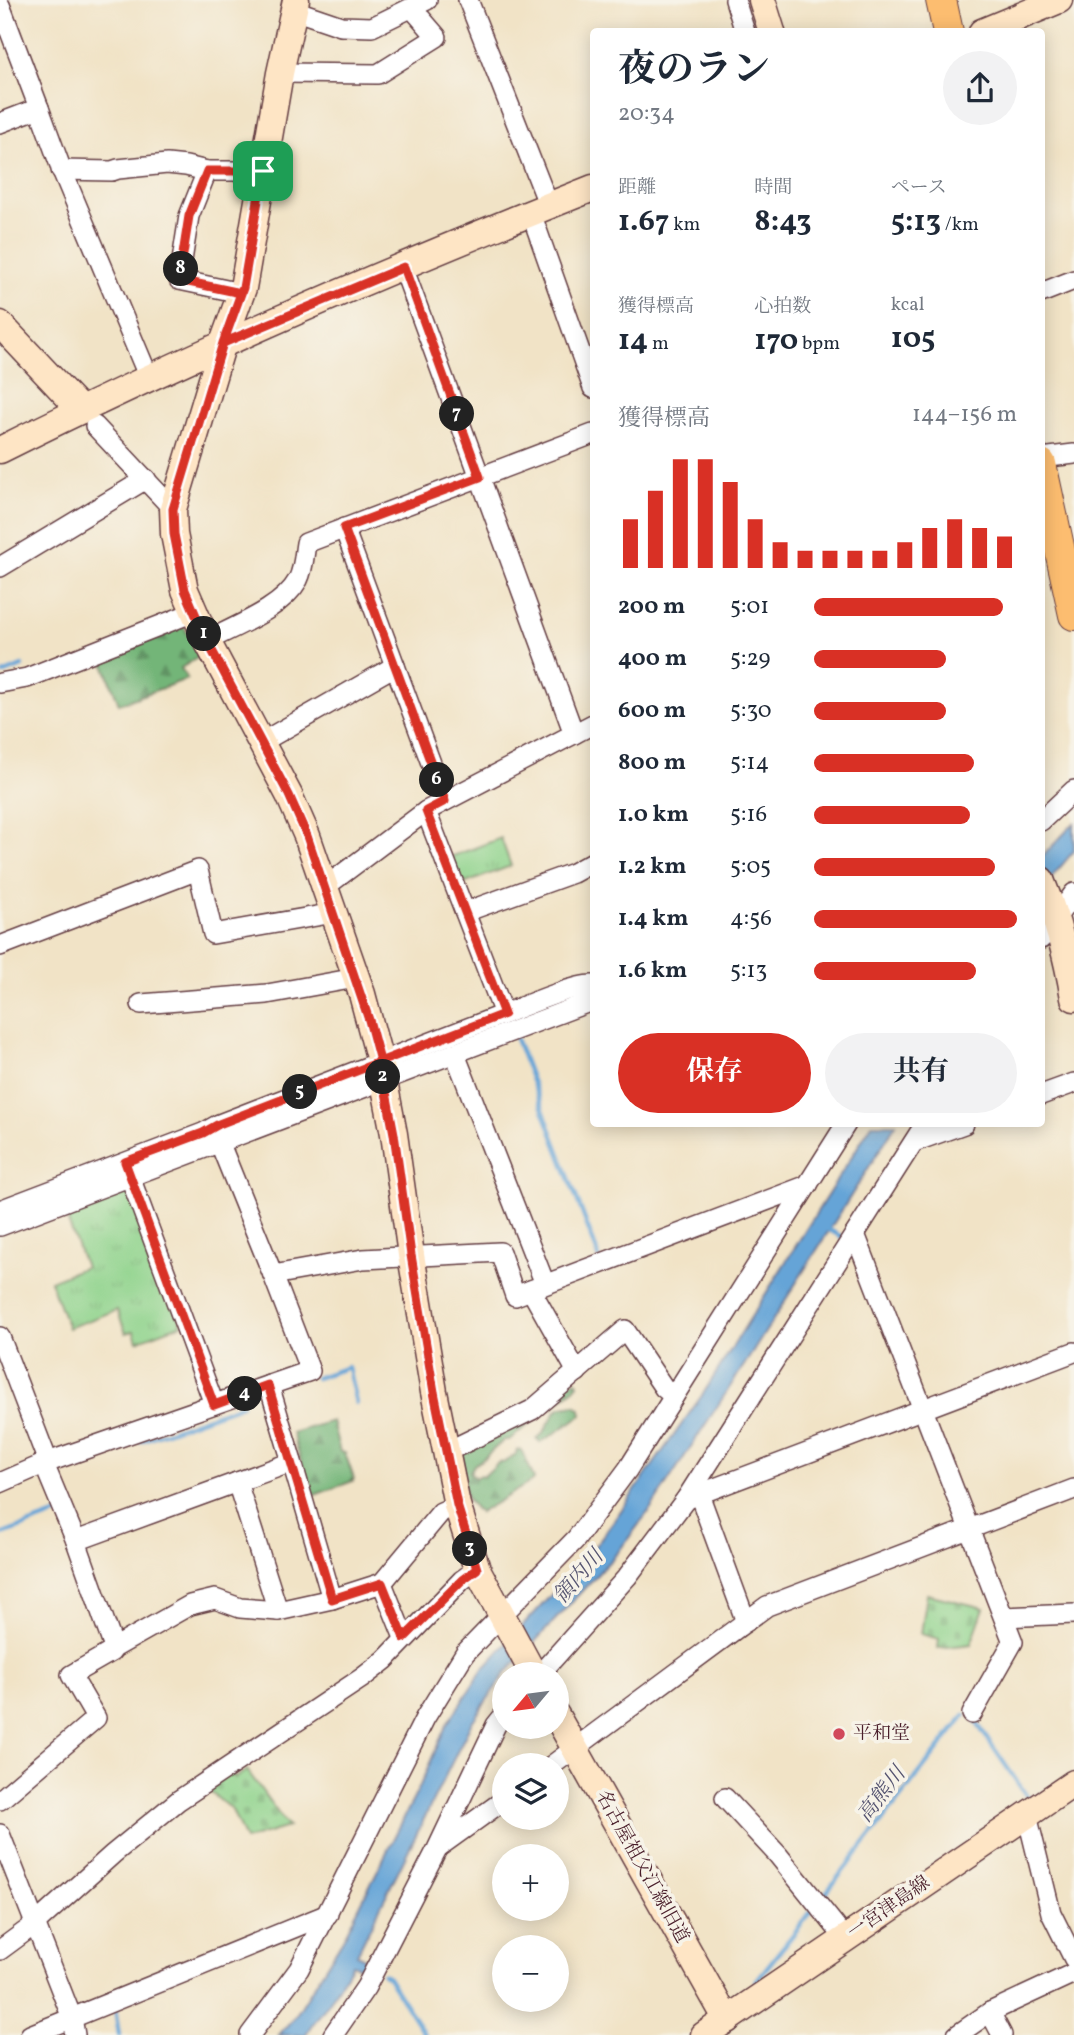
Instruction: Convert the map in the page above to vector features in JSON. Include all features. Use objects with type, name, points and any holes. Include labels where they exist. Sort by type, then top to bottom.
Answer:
[{"type":"main road","points":[[941,0],[947,28]]},
{"type":"main road","points":[[1045,500],[1051,554],[1074,615]]},
{"type":"street","points":[[468,0],[540,210],[590,378]]},
{"type":"street","points":[[734,0],[744,28]]},
{"type":"street","points":[[762,0],[771,28]]},
{"type":"street","points":[[992,28],[1059,0]]},
{"type":"street","points":[[280,73],[378,74],[437,37],[419,4],[372,26],[351,28],[295,5],[280,73],[241,293],[223,343],[173,509],[174,534],[185,590],[194,612],[303,826],[356,978],[382,1071],[411,1255],[457,1505],[477,1569],[528,1662]]},
{"type":"street","points":[[0,5],[61,170],[149,378]]},
{"type":"street","points":[[0,123],[39,108]]},
{"type":"street","points":[[61,170],[112,171],[167,164],[207,171],[263,171]]},
{"type":"street","points":[[207,171],[189,216],[179,280],[241,293]]},
{"type":"street","points":[[0,450],[88,418],[149,378],[223,343],[590,189]]},
{"type":"street","points":[[404,267],[574,734]]},
{"type":"street","points":[[1045,291],[1074,280]]},
{"type":"street","points":[[0,324],[173,509]]},
{"type":"street","points":[[207,641],[286,596],[297,581],[303,566],[306,542],[590,435]]},
{"type":"street","points":[[1045,458],[1074,454]]},
{"type":"street","points":[[0,567],[146,479]]},
{"type":"street","points":[[344,528],[445,801]]},
{"type":"street","points":[[0,683],[27,678],[194,612]]},
{"type":"street","points":[[260,743],[395,666]]},
{"type":"street","points":[[325,887],[426,811],[590,726]]},
{"type":"street","points":[[1045,817],[1074,790]]},
{"type":"street","points":[[426,811],[504,1014]]},
{"type":"street","points":[[465,912],[573,873],[590,864]]},
{"type":"street","points":[[0,946],[198,870],[213,934],[334,913]]},
{"type":"street","points":[[1045,885],[1061,906],[1074,998]]},
{"type":"street","points":[[1045,932],[1061,906]]},
{"type":"street","points":[[141,1004],[267,994],[356,978]]},
{"type":"street","points":[[0,1210],[219,1144],[504,1014],[590,984]]},
{"type":"street","points":[[0,1226],[127,1170],[382,1071],[455,1054],[590,1002]]},
{"type":"street","points":[[455,1054],[538,1287],[577,1371]]},
{"type":"street","points":[[1045,1094],[1074,1083]]},
{"type":"street","points":[[250,2035],[299,1969],[425,1718],[465,1653],[503,1619],[576,1539],[628,1469],[844,1127]]},
{"type":"street","points":[[548,1662],[627,1577],[692,1496],[923,1127]]},
{"type":"street","points":[[914,1142],[956,1127]]},
{"type":"street","points":[[0,1483],[46,1463],[310,1371],[219,1144]]},
{"type":"street","points":[[127,1170],[214,1405]]},
{"type":"street","points":[[273,1275],[363,1259],[499,1252],[515,1296],[807,1185]]},
{"type":"street","points":[[855,1234],[1013,1642],[972,1714]]},
{"type":"street","points":[[446,1451],[532,1410],[625,1329],[664,1388],[674,1396]]},
{"type":"street","points":[[0,1337],[114,1648]]},
{"type":"street","points":[[692,1496],[1074,1352]]},
{"type":"street","points":[[268,1385],[332,1599]]},
{"type":"street","points":[[76,1541],[292,1462]]},
{"type":"street","points":[[237,1482],[278,1611]]},
{"type":"street","points":[[568,1753],[767,1606],[1074,1489]]},
{"type":"street","points":[[692,1496],[746,1622]]},
{"type":"street","points":[[0,1800],[96,1718],[71,1675],[190,1605],[215,1599],[240,1608],[278,1611],[332,1599],[382,1583],[441,1512],[457,1505]]},
{"type":"street","points":[[0,1950],[34,1925],[113,1854],[179,1800],[385,1660],[462,1580],[477,1569]]},
{"type":"street","points":[[382,1583],[404,1638]]},
{"type":"street","points":[[1004,1616],[1074,1614]]},
{"type":"street","points":[[333,2035],[366,1987],[437,1849],[492,1733]]},
{"type":"street","name":"名古屋祖父江線旧道","points":[[569,1738],[731,2027]]},
{"type":"street","name":"一宮津島線","points":[[704,2035],[731,2027],[845,1938],[1074,1783]]},
{"type":"street","points":[[725,1798],[778,1855],[845,1938]]},
{"type":"street","points":[[437,1849],[492,1809]]},
{"type":"street","points":[[1027,1815],[1051,1913],[1074,1959]]},
{"type":"street","points":[[0,1834],[74,2026]]},
{"type":"street","points":[[30,2035],[74,2026],[328,1914]]},
{"type":"street","points":[[957,2035],[990,2012],[1074,1973]]},
{"type":"street","points":[[990,2012],[1002,2035]]},
{"type":"green space","points":[[178,623],[185,629],[200,656],[181,668],[187,679],[119,704],[100,653]]},
{"type":"green space","points":[[501,838],[511,866],[461,885],[450,857]]},
{"type":"green space","points":[[129,1183],[182,1324],[137,1341],[134,1331],[126,1333],[117,1310],[68,1328],[50,1281],[85,1267],[63,1208]]},
{"type":"green space","points":[[576,1380],[578,1384],[572,1391],[474,1465],[470,1472],[475,1478],[480,1475],[483,1477],[499,1462],[503,1463],[516,1454],[517,1450],[521,1450],[534,1480],[479,1513],[467,1499],[456,1454]]},
{"type":"green space","points":[[575,1405],[582,1415],[540,1443],[537,1440],[556,1411]]},
{"type":"green space","points":[[332,1421],[340,1452],[345,1453],[354,1479],[312,1496],[292,1433]]},
{"type":"green space","points":[[927,1594],[984,1608],[971,1644],[938,1648],[939,1639],[921,1634]]},
{"type":"green space","points":[[229,1770],[235,1778],[247,1770],[288,1827],[245,1840],[232,1810],[206,1786]]},
{"type":"water","points":[[1074,823],[1074,851],[1045,887],[1045,854]]},
{"type":"water","name":"領内川","points":[[870,1127],[894,1127],[649,1511],[618,1552],[516,1662],[492,1662],[492,1693],[472,1722],[357,1954],[368,1960],[364,1969],[352,1964],[305,2035],[279,2035],[296,2015],[343,1939],[419,1788],[446,1726],[483,1669],[589,1554],[703,1394]]},
{"type":"waterway","points":[[3,674],[22,666]]},
{"type":"waterway","points":[[515,1036],[599,1257]]},
{"type":"waterway","name":"高熊川","points":[[824,1227],[842,1237]]},
{"type":"waterway","points":[[316,1378],[348,1367],[356,1403]]},
{"type":"waterway","points":[[141,1441],[242,1405]]},
{"type":"waterway","points":[[55,1473],[110,1452]]},
{"type":"waterway","points":[[0,1535],[58,1514]]},
{"type":"waterway","name":"高熊川","points":[[822,1898],[965,1715]]},
{"type":"waterway","points":[[974,1719],[1028,1798]]},
{"type":"waterway","name":"高熊川","points":[[756,1981],[814,1908]]},
{"type":"waterway","points":[[383,1974],[388,1977],[425,2035]]},
{"type":"waterway","points":[[115,2008],[119,2035]]},
{"type":"place","name":"平和堂","points":[[839,1734]]},
{"type":"route","points":[[263,171],[207,171],[189,216],[179,280],[241,293],[223,343],[404,267],[480,477],[344,528],[445,801],[426,811],[504,1014],[380,1061],[219,1124],[203,1133],[125,1162],[214,1405],[268,1385],[332,1599],[382,1583],[404,1638],[462,1580],[477,1569],[457,1505],[434,1392],[380,1061],[362,994],[307,836],[289,795],[195,614],[185,590],[174,534],[173,509],[223,343],[243,288],[263,171]]}]
